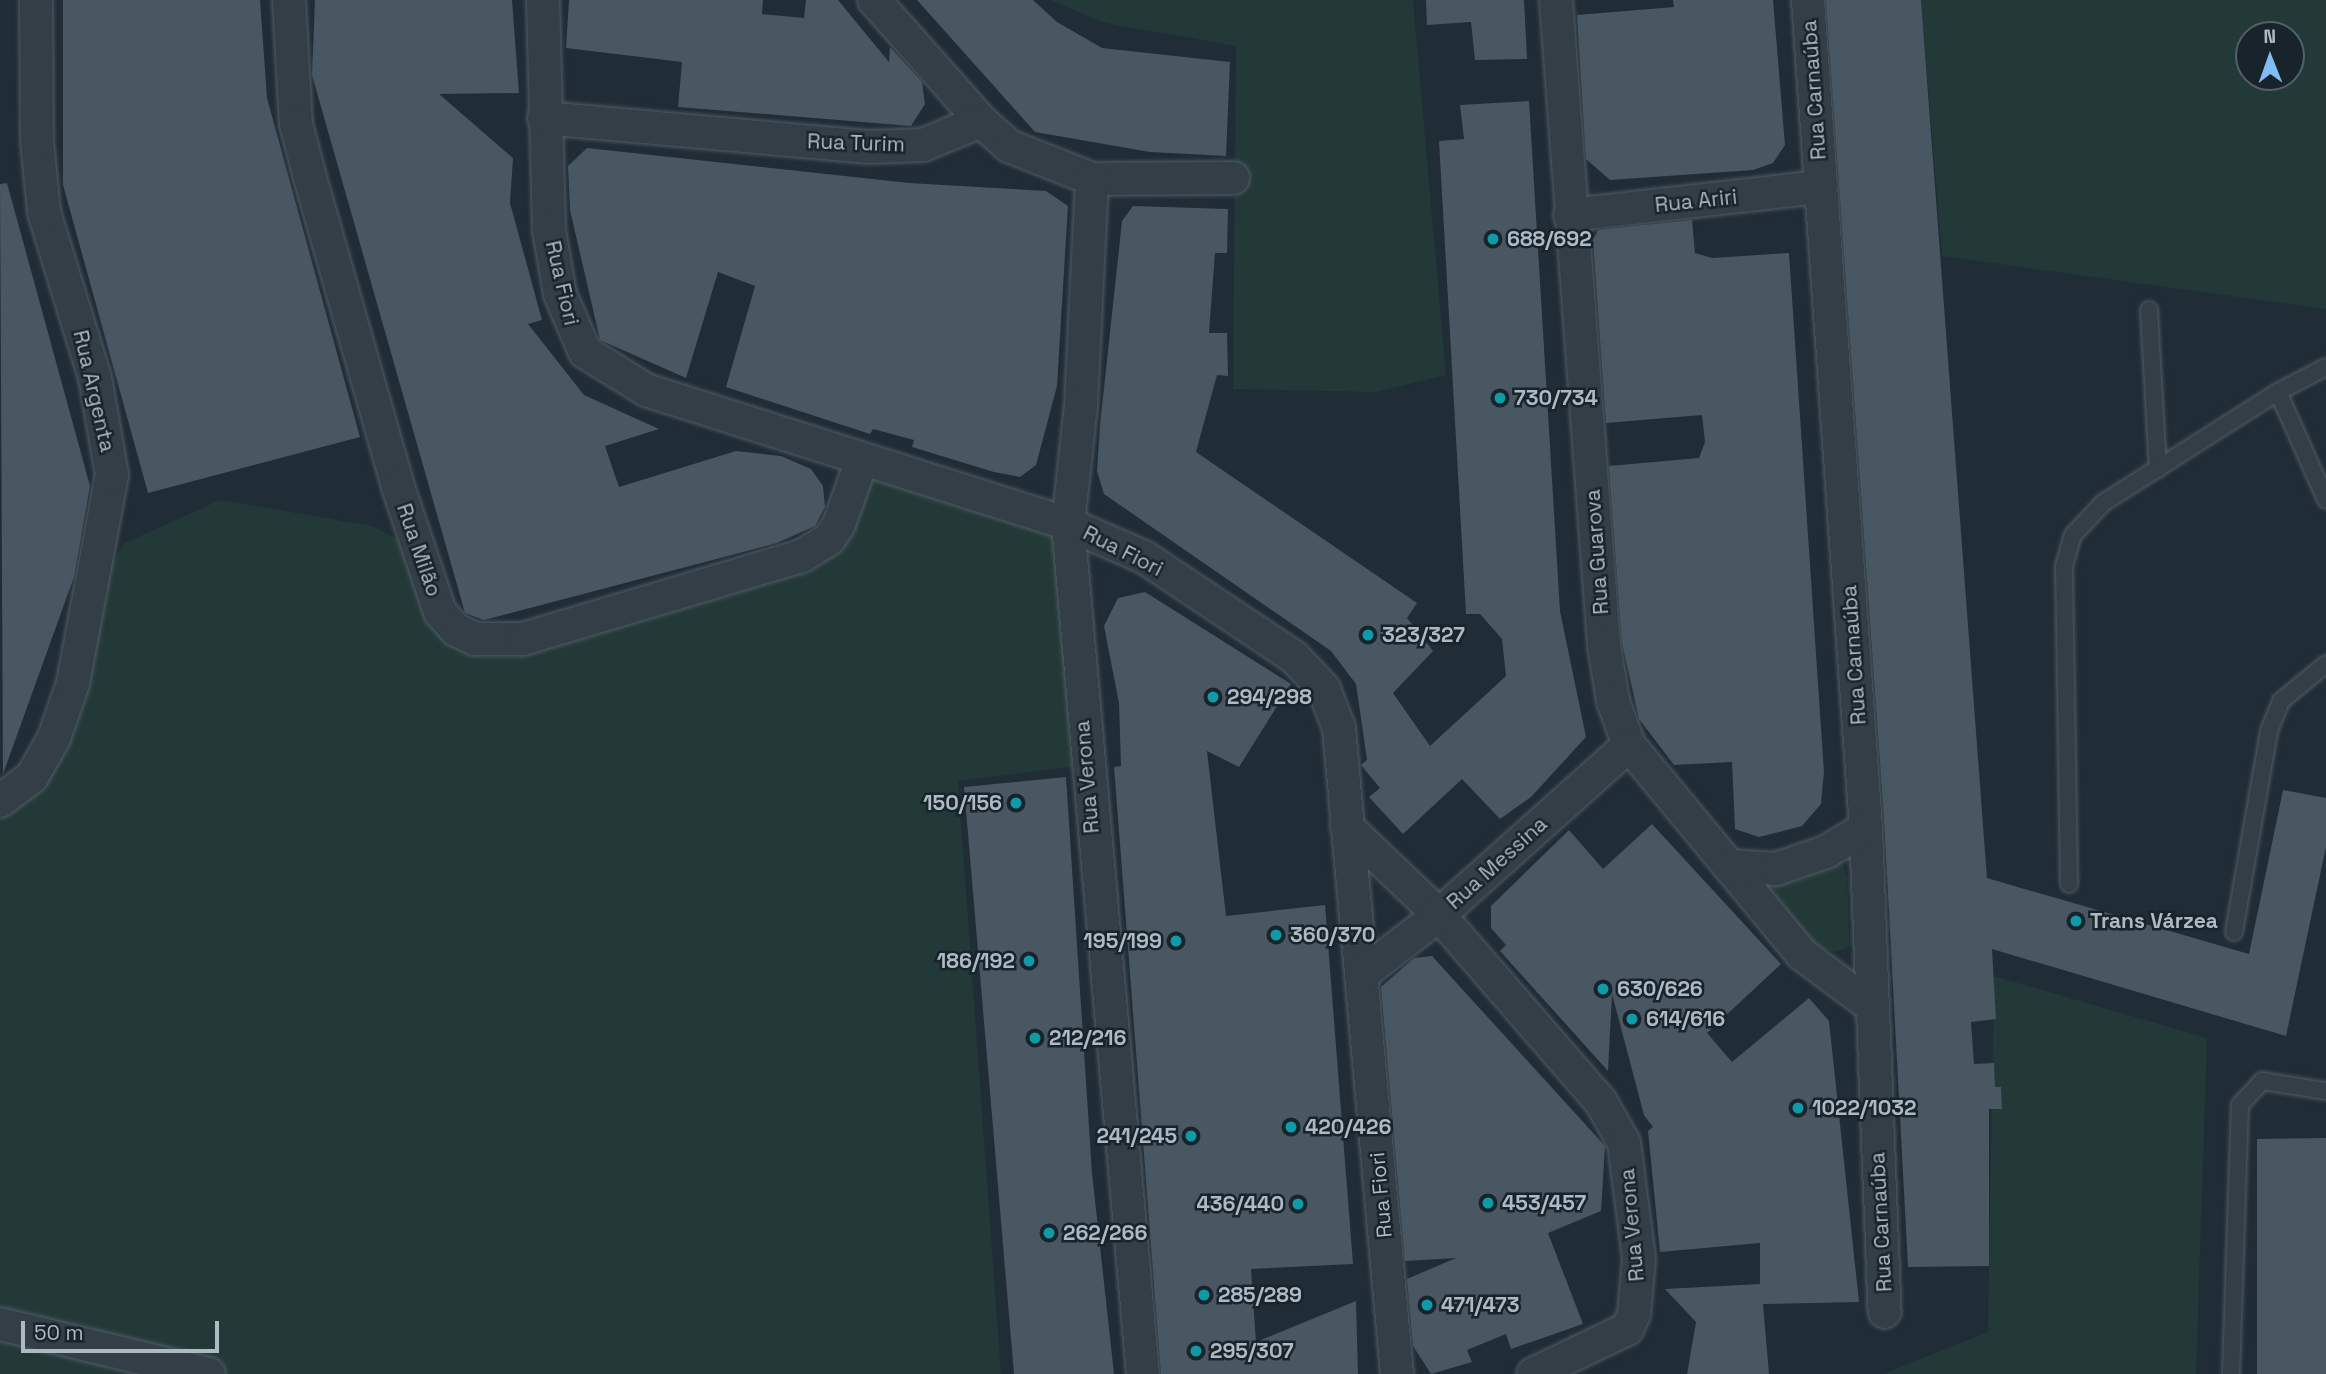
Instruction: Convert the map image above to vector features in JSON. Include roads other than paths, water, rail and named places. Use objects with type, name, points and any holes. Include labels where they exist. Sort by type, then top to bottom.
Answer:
[{"type":"street","name":"Rua Argenta","points":[[0,801],[32,777],[54,738],[73,683],[112,475],[95,378],[44,212],[37,140],[36,0]]},
{"type":"street","name":"Rua Milão","points":[[289,0],[294,110],[309,174],[398,487],[440,612],[456,631],[475,639],[523,639],[802,556],[829,539],[839,524],[862,460]]},
{"type":"street","name":"Rua Fiori","points":[[543,0],[549,230],[560,294],[585,352],[646,390],[1068,524],[1144,557],[1294,657],[1324,689],[1339,728],[1397,1374]]},
{"type":"street","points":[[874,0],[981,121],[1009,146],[1092,179],[1233,178]]},
{"type":"street","name":"Rua Guarova","points":[[1556,0],[1604,645],[1629,745],[1804,955],[1870,1005]]},
{"type":"street","name":"Rua Carnaúba","points":[[1808,0],[1866,828],[1870,1005],[1885,1312]]},
{"type":"street","name":"Rua Turim","points":[[544,118],[869,147],[923,145],[981,121]]},
{"type":"street","name":"Rua Verona","points":[[1092,179],[1081,405],[1068,524],[1143,1374]]},
{"type":"street","name":"Rua Ariri","points":[[1570,215],[1821,187]]},
{"type":"street","name":"Rua Messina","points":[[1361,975],[1439,915],[1629,745]]},
{"type":"street","name":"Rua Verona","points":[[1347,827],[1439,915],[1601,1102],[1624,1143],[1630,1174],[1639,1286],[1631,1322],[1589,1351],[1533,1374]]},
{"type":"street","points":[[1729,866],[1776,869],[1826,852],[1866,828]]},
{"type":"street","points":[[0,1324],[209,1374]]},
{"type":"lane","points":[[2149,310],[2158,469]]},
{"type":"lane","points":[[2070,884],[2064,566],[2073,535],[2103,503],[2278,392],[2326,368]]},
{"type":"lane","points":[[2278,392],[2326,500]]},
{"type":"lane","points":[[2234,932],[2269,731],[2281,701],[2326,664]]},
{"type":"lane","points":[[2231,1374],[2240,1105],[2262,1081],[2326,1091]]},
{"type":"place","name":"688/692","points":[[1493,239]]},
{"type":"place","name":"730/734","points":[[1500,398]]},
{"type":"place","name":"323/327","points":[[1368,635]]},
{"type":"place","name":"294/298","points":[[1213,697]]},
{"type":"place","name":"150/156","points":[[1016,803]]},
{"type":"place","name":"Trans Várzea","points":[[2076,921]]},
{"type":"place","name":"360/370","points":[[1276,935]]},
{"type":"place","name":"195/199","points":[[1176,941]]},
{"type":"place","name":"186/192","points":[[1029,961]]},
{"type":"place","name":"630/626","points":[[1603,989]]},
{"type":"place","name":"614/616","points":[[1632,1019]]},
{"type":"place","name":"212/216","points":[[1035,1038]]},
{"type":"place","name":"1022/1032","points":[[1798,1108]]},
{"type":"place","name":"420/426","points":[[1291,1127]]},
{"type":"place","name":"241/245","points":[[1191,1136]]},
{"type":"place","name":"453/457","points":[[1488,1203]]},
{"type":"place","name":"436/440","points":[[1298,1204]]},
{"type":"place","name":"262/266","points":[[1049,1233]]},
{"type":"place","name":"285/289","points":[[1204,1295]]},
{"type":"place","name":"471/473","points":[[1427,1305]]},
{"type":"place","name":"295/307","points":[[1196,1351]]}]
